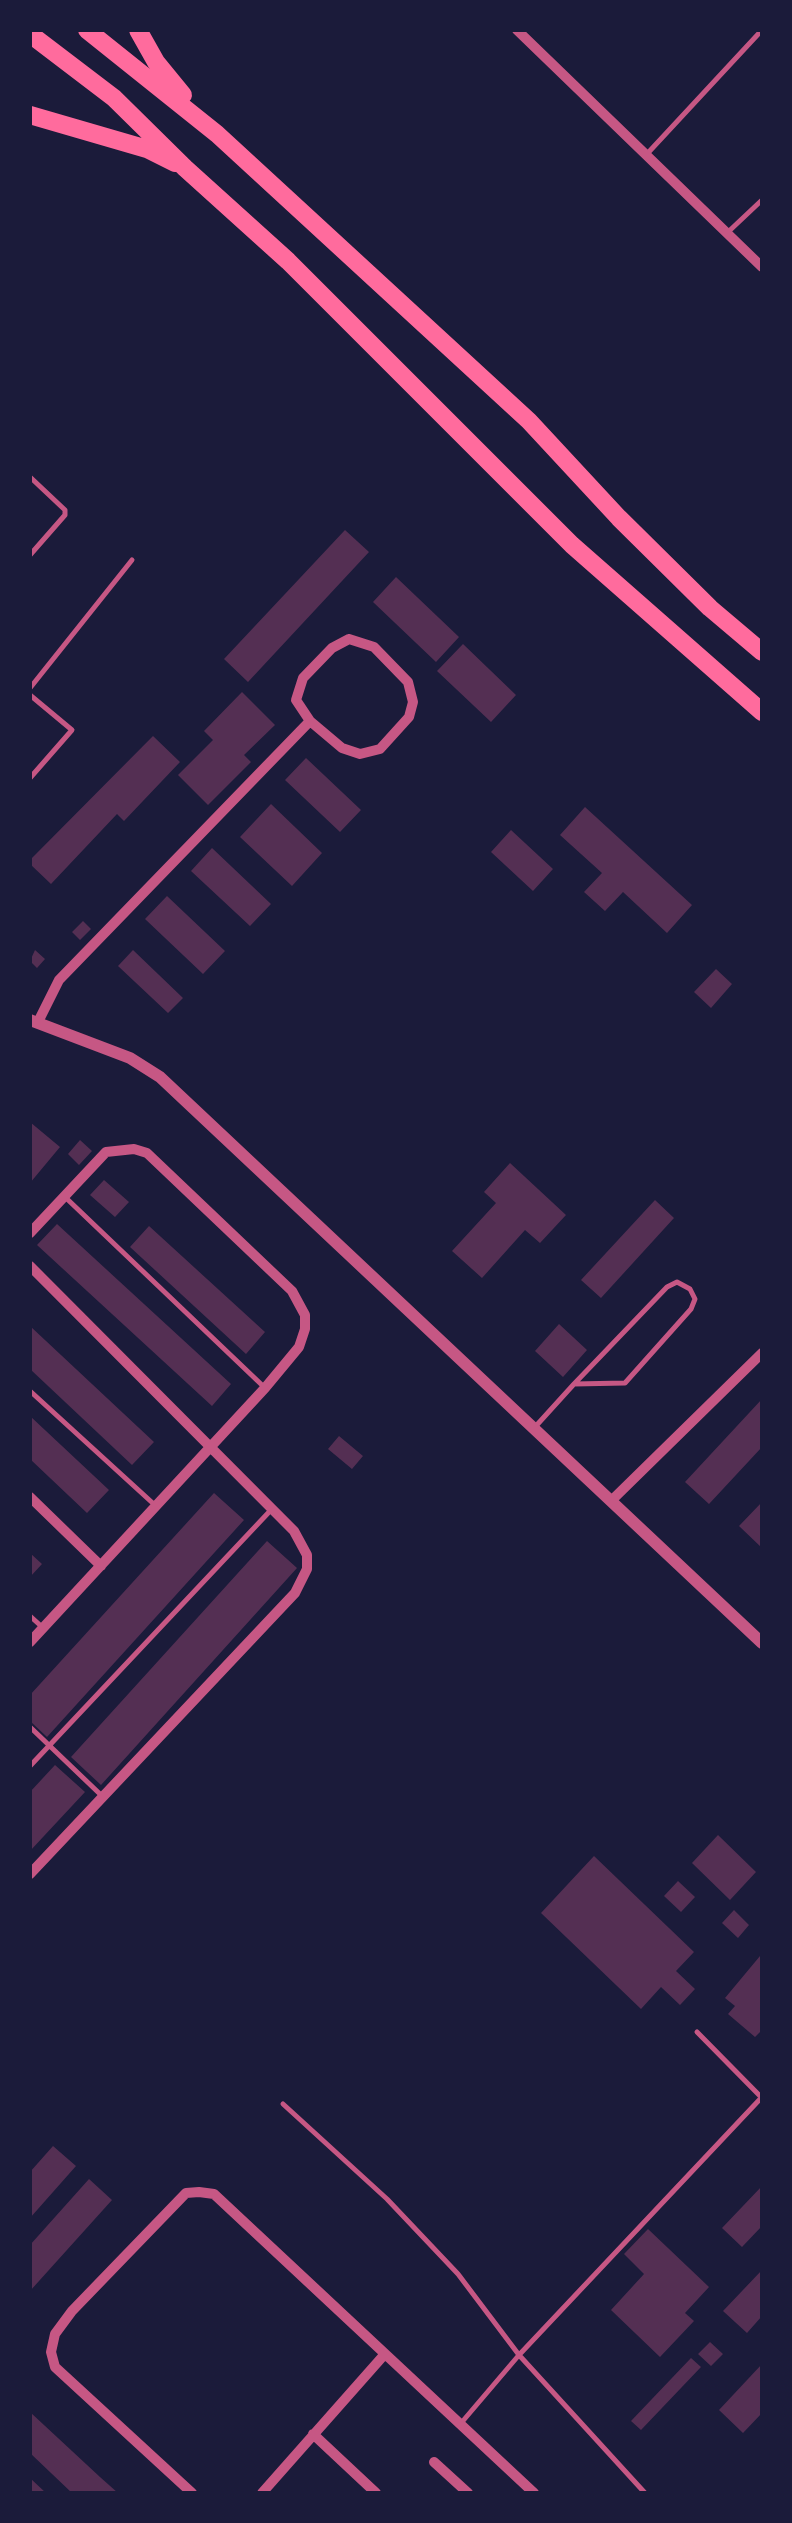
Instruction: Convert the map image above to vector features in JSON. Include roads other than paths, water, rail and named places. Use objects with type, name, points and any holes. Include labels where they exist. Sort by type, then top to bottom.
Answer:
[{"type":"highway","points":[[87,30],[217,134],[529,421],[618,518],[710,608],[762,652]]},
{"type":"highway","points":[[138,30],[164,73],[217,134]]},
{"type":"highway","points":[[30,34],[114,98],[288,261],[572,545],[762,712]]},
{"type":"highway","points":[[30,115],[147,149],[185,168]]},
{"type":"street","points":[[517,30],[762,267]]},
{"type":"street","points":[[349,640],[374,648],[408,682],[413,702],[410,717],[380,748],[360,754],[342,748],[310,721],[296,700],[302,678],[332,648],[349,640]]},
{"type":"street","points":[[310,721],[59,980],[34,1021],[130,1058],[160,1078],[762,1643]]},
{"type":"street","points":[[30,1232],[106,1152],[134,1149],[158,1161],[300,1302],[305,1328],[299,1347],[212,1449],[30,1642]]},
{"type":"street","points":[[30,1266],[294,1531],[307,1556],[307,1569],[295,1593],[30,1874]]},
{"type":"street","points":[[611,1501],[762,1353]]},
{"type":"street","points":[[30,1496],[101,1566]]},
{"type":"street","points":[[192,2493],[55,2367],[50,2352],[55,2334],[72,2310],[186,2193],[214,2194],[534,2493]]},
{"type":"street","points":[[262,2493],[384,2355]]},
{"type":"street","points":[[313,2434],[376,2493]]},
{"type":"street","points":[[434,2462],[468,2493]]},
{"type":"lane","points":[[646,155],[762,30]]},
{"type":"lane","points":[[728,233],[762,200]]},
{"type":"lane","points":[[30,477],[65,510],[65,515],[30,555]]},
{"type":"lane","points":[[30,778],[72,730],[30,691],[132,560]]},
{"type":"lane","points":[[64,1196],[265,1388]]},
{"type":"lane","points":[[534,1428],[574,1384],[667,1287],[677,1282],[690,1289],[694,1298],[691,1309],[625,1383],[574,1384]]},
{"type":"lane","points":[[30,1391],[158,1506]]},
{"type":"lane","points":[[30,1766],[272,1509]]},
{"type":"lane","points":[[30,1616],[43,1628]]},
{"type":"lane","points":[[30,1727],[103,1797]]},
{"type":"lane","points":[[460,2424],[519,2355],[762,2098],[697,2032]]},
{"type":"lane","points":[[283,2104],[387,2199],[446,2262],[519,2355],[645,2493]]}]
